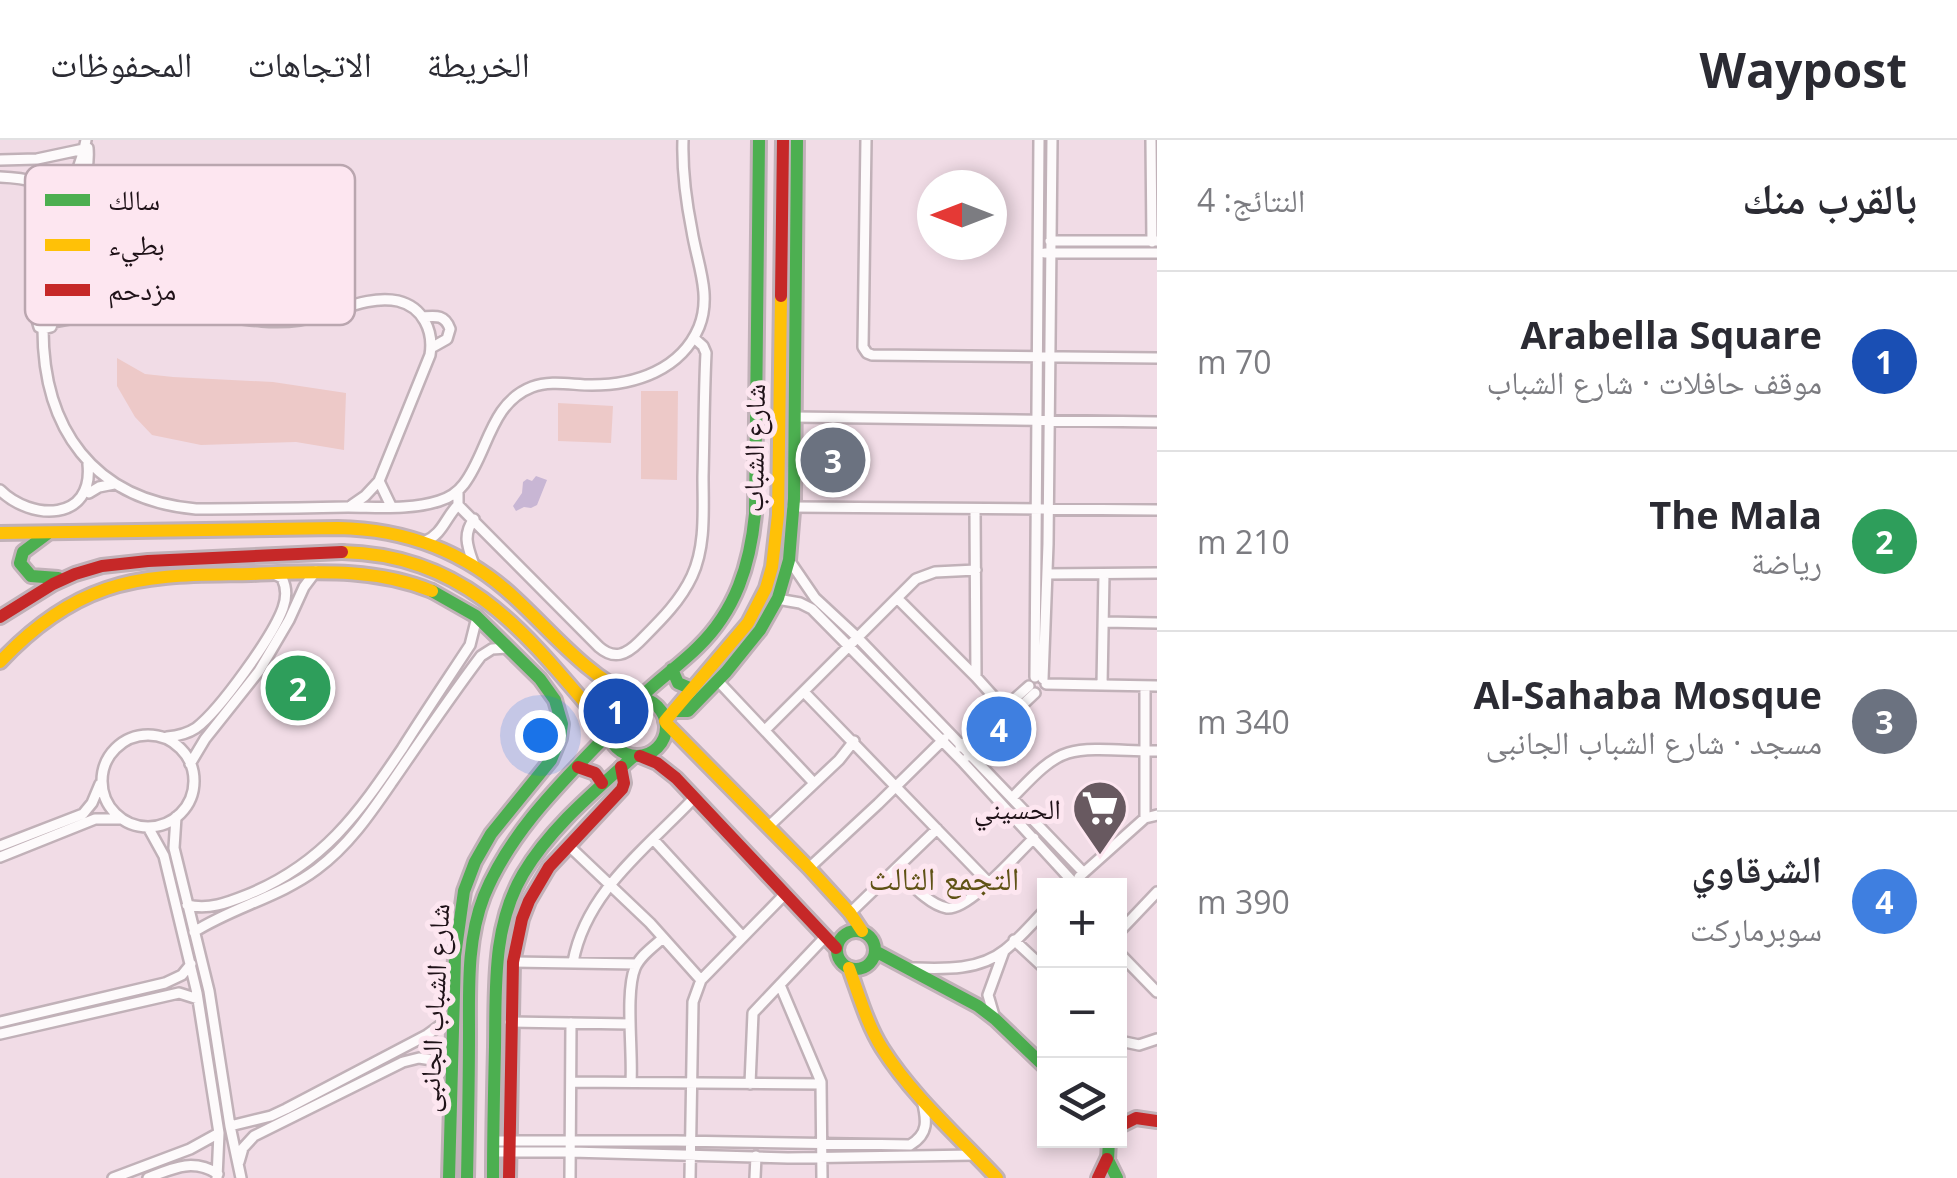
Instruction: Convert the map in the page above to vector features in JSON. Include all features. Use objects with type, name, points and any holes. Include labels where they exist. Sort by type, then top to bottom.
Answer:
[{"type":"main road","name":"شارع الشباب","points":[[637,698],[698,647],[732,606],[749,562],[754,514],[760,140]]},
{"type":"main road","name":"شارع الشباب","points":[[669,718],[735,644],[762,600],[772,568],[778,515],[783,140]]},
{"type":"main road","points":[[669,718],[688,711],[750,646],[777,600],[789,560],[798,140]]},
{"type":"main road","points":[[754,514],[778,515]]},
{"type":"main road","points":[[0,533],[334,528],[397,533],[474,565],[524,606],[590,671],[614,688],[656,705],[850,913],[873,942],[875,952],[871,961],[856,969],[839,960],[836,948],[826,936],[666,769],[618,748],[608,731],[538,650],[480,596],[414,561],[335,552],[110,566],[44,588],[0,617]]},
{"type":"main road","points":[[47,534],[23,552],[22,569],[30,577],[66,578]]},
{"type":"main road","points":[[197,560],[220,575]]},
{"type":"main road","points":[[0,662],[25,635],[45,621],[104,591],[137,580],[316,572],[379,574],[405,580],[442,596],[477,618],[520,659],[538,650]]},
{"type":"main road","name":"شارع الشباب الجانبى","points":[[449,1178],[456,942],[464,891],[484,846],[560,743],[562,724],[552,692],[520,659]]},
{"type":"main road","points":[[672,669],[680,685],[692,689]]},
{"type":"main road","points":[[573,690],[585,686],[590,671]]},
{"type":"main road","points":[[467,1178],[469,1004],[472,942],[478,912],[514,843],[608,731],[612,711],[622,702],[637,698]]},
{"type":"main road","points":[[493,1178],[496,959],[513,894],[552,834],[602,783],[637,756],[652,752],[661,744],[669,718]]},
{"type":"main road","points":[[578,766],[595,772],[602,783]]},
{"type":"main road","points":[[509,1178],[510,1022],[516,938],[529,901],[549,867],[622,789],[622,767]]},
{"type":"main road","points":[[836,948],[843,934],[852,930],[862,932]]},
{"type":"main road","points":[[875,952],[961,995],[995,1019],[1037,1059]]},
{"type":"main road","points":[[849,968],[881,1046],[921,1098],[997,1178]]},
{"type":"main road","points":[[1127,1122],[1136,1118],[1155,1119]]},
{"type":"main road","points":[[1098,1178],[1108,1148]]},
{"type":"main road","points":[[1107,1159],[1117,1178]]},
{"type":"street","points":[[40,325],[44,329],[45,368],[53,402],[67,433],[88,462],[115,484],[146,498],[179,507],[349,507],[436,502],[458,491],[468,478],[500,413],[519,393],[545,384],[611,384],[645,378],[672,362],[691,342],[701,323],[705,290],[690,219],[683,140]]},
{"type":"street","points":[[866,140],[865,351],[872,355],[1157,358]]},
{"type":"street","points":[[1038,684],[1039,140]]},
{"type":"street","points":[[962,753],[1038,684],[1048,509],[1052,140]]},
{"type":"street","points":[[1038,241],[1051,247],[1154,253],[1151,140]]},
{"type":"street","points":[[0,160],[37,159],[85,143]]},
{"type":"street","points":[[36,165],[37,159]]},
{"type":"street","points":[[0,180],[25,180]]},
{"type":"street","points":[[1038,254],[1051,247],[1154,241]]},
{"type":"street","points":[[349,507],[378,481],[431,348],[430,332],[423,317],[409,305],[380,300],[355,307]]},
{"type":"street","points":[[423,317],[440,316],[450,329],[447,339],[431,348]]},
{"type":"street","points":[[44,329],[52,325]]},
{"type":"street","points":[[458,505],[605,652],[619,655],[631,649],[682,595],[702,541],[705,362],[691,342]]},
{"type":"street","points":[[794,416],[1157,422]]},
{"type":"street","points":[[0,490],[29,509],[51,512],[68,508],[85,490],[88,462]]},
{"type":"street","points":[[378,481],[391,506]]},
{"type":"street","points":[[85,490],[89,493],[115,484]]},
{"type":"street","points":[[424,542],[439,533],[458,505],[458,491]]},
{"type":"street","points":[[792,507],[1157,510]]},
{"type":"street","points":[[976,509],[976,677]]},
{"type":"street","points":[[474,520],[466,539],[474,565]]},
{"type":"street","points":[[789,560],[806,586],[946,737]]},
{"type":"street","points":[[764,730],[916,579],[934,572],[976,570]]},
{"type":"street","points":[[190,764],[259,672],[309,578],[316,572]]},
{"type":"street","points":[[1046,574],[1157,573]]},
{"type":"street","points":[[0,857],[85,818],[106,763],[118,746],[136,736],[178,736],[195,729],[218,706],[248,666],[284,606],[282,578],[272,574]]},
{"type":"street","points":[[1102,685],[1104,574]]},
{"type":"street","points":[[286,593],[299,597]]},
{"type":"street","points":[[898,599],[1003,707]]},
{"type":"street","points":[[777,600],[800,603],[812,610],[1012,798],[1083,872]]},
{"type":"street","points":[[187,905],[212,907],[261,889],[326,846],[367,802],[472,642],[477,618]]},
{"type":"street","points":[[1104,622],[1157,622]]},
{"type":"street","points":[[194,932],[303,878],[333,855],[363,824],[481,656],[492,649],[507,648]]},
{"type":"street","points":[[466,651],[474,650],[481,656]]},
{"type":"street","points":[[718,681],[814,783]]},
{"type":"street","points":[[962,753],[1003,707],[1038,684],[1157,686]]},
{"type":"street","points":[[1144,686],[1152,752],[1145,818]]},
{"type":"street","points":[[804,692],[988,882]]},
{"type":"street","points":[[195,729],[198,739],[205,739]]},
{"type":"street","points":[[809,868],[946,737]]},
{"type":"street","points":[[0,846],[85,818],[122,819],[148,827],[168,823],[190,798],[194,775],[180,748],[163,738]]},
{"type":"street","points":[[768,827],[854,741]]},
{"type":"street","points":[[1012,798],[1065,754],[1152,752]]},
{"type":"street","points":[[962,753],[1067,878]]},
{"type":"street","points":[[102,781],[108,804],[122,819]]},
{"type":"street","points":[[572,962],[587,919],[609,884],[695,797]]},
{"type":"street","points":[[1078,878],[1145,818],[1157,814]]},
{"type":"street","points":[[354,816],[363,824]]},
{"type":"street","points":[[176,817],[174,848],[214,1016],[241,1178]]},
{"type":"street","points":[[148,827],[164,856],[198,1000],[219,1133],[217,1176]]},
{"type":"street","points":[[850,913],[937,829]]},
{"type":"street","points":[[896,869],[943,908],[959,906],[1034,838]]},
{"type":"street","points":[[653,840],[742,936]]},
{"type":"street","points":[[568,845],[701,980]]},
{"type":"street","points":[[164,856],[166,850],[174,848]]},
{"type":"street","points":[[690,1178],[693,1002],[701,980],[786,893]]},
{"type":"street","points":[[1127,924],[1155,898]]},
{"type":"street","points":[[212,907],[214,919]]},
{"type":"street","points":[[995,1019],[988,995],[1004,951],[1037,918]]},
{"type":"street","points":[[750,1084],[754,1013],[826,936]]},
{"type":"street","points":[[631,1082],[632,980],[636,964],[663,938]]},
{"type":"street","points":[[1014,940],[1037,961]]},
{"type":"street","points":[[909,968],[970,966],[1004,951]]},
{"type":"street","points":[[1127,961],[1157,992]]},
{"type":"street","points":[[513,962],[636,964]]},
{"type":"street","points":[[0,1022],[165,983],[182,976],[190,964]]},
{"type":"street","points":[[165,983],[172,987],[170,996]]},
{"type":"street","points":[[780,985],[821,1084],[822,1178]]},
{"type":"street","points":[[0,1034],[179,993],[198,1000]]},
{"type":"street","points":[[230,1126],[286,1110],[435,1031],[453,1016]]},
{"type":"street","points":[[510,1022],[630,1024]]},
{"type":"street","points":[[570,1178],[571,1023]]},
{"type":"street","points":[[1127,1043],[1139,1046],[1157,1039]]},
{"type":"street","points":[[390,1054],[396,1066]]},
{"type":"street","points":[[238,1165],[243,1148],[254,1136],[396,1066],[418,1058],[452,1064]]},
{"type":"street","points":[[571,1082],[821,1084]]},
{"type":"street","points":[[571,1147],[756,1156],[910,1145],[926,1126],[921,1098]]},
{"type":"street","points":[[250,1122],[254,1136]]},
{"type":"street","points":[[113,1178],[190,1149],[219,1133]]},
{"type":"street","points":[[493,1147],[691,1141],[822,1151],[976,1155]]},
{"type":"street","points":[[755,1178],[756,1156]]},
{"type":"street","points":[[148,1178],[192,1164],[206,1167],[217,1176]]},
{"type":"shaded area","points":[[117,358],[145,374],[273,382],[346,393],[344,450],[296,442],[201,445],[152,435],[135,417],[117,386]]},
{"type":"shaded area","points":[[641,391],[678,391],[677,480],[641,479]]},
{"type":"shaded area","points":[[558,403],[613,406],[611,443],[558,441]]},
{"type":"shaded area","points":[[536,476],[547,480],[537,505],[516,511],[513,506],[522,493],[523,482]]},
{"type":"traffic: fast","points":[[640,698],[711,633],[739,586],[749,551],[755,514],[759,140]]},
{"type":"traffic: fast","points":[[675,711],[688,711],[760,630],[778,598],[789,560],[794,499],[797,140]]},
{"type":"traffic: fast","points":[[47,534],[23,552],[20,563],[31,576],[58,578]]},
{"type":"traffic: fast","points":[[432,591],[476,616],[540,679],[555,700],[562,724],[551,760],[491,834],[464,891],[455,956],[449,1178]]},
{"type":"traffic: fast","points":[[672,669],[678,683],[692,689]]},
{"type":"traffic: fast","points":[[637,698],[657,707],[666,727],[657,747],[637,756],[617,747],[608,727],[617,707],[637,698]]},
{"type":"traffic: fast","points":[[467,1178],[469,981],[478,912],[495,873],[523,829],[609,733]]},
{"type":"traffic: fast","points":[[493,1178],[496,980],[501,936],[513,894],[547,841],[634,756]]},
{"type":"traffic: fast","points":[[856,931],[870,936],[875,950],[870,964],[856,969],[842,964],[837,950],[842,936],[856,931]]},
{"type":"traffic: fast","points":[[875,951],[978,1006],[1037,1059]]},
{"type":"traffic: fast","points":[[1109,1148],[1108,1160],[1117,1178]]},
{"type":"traffic: slow","points":[[665,721],[748,623],[772,567],[778,515],[781,296]]},
{"type":"traffic: slow","points":[[0,533],[338,528],[411,538],[455,556],[496,582],[585,665],[634,697]]},
{"type":"traffic: slow","points":[[342,552],[388,557],[427,568],[463,586],[524,634],[608,730]]},
{"type":"traffic: slow","points":[[0,662],[62,610],[106,589],[159,577],[343,573],[388,578],[432,591]]},
{"type":"traffic: slow","points":[[666,723],[809,868],[862,931]]},
{"type":"traffic: slow","points":[[849,968],[872,1029],[894,1066],[997,1178]]},
{"type":"traffic: jam","points":[[781,296],[783,140]]},
{"type":"traffic: jam","points":[[0,617],[53,584],[102,566],[342,552]]},
{"type":"traffic: jam","points":[[640,756],[676,778],[836,948]]},
{"type":"traffic: jam","points":[[578,767],[595,773],[602,783]]},
{"type":"traffic: jam","points":[[509,1178],[513,962],[522,919],[549,867],[622,789],[621,767]]},
{"type":"traffic: jam","points":[[1127,1122],[1136,1118],[1157,1121]]},
{"type":"traffic: jam","points":[[1098,1178],[1107,1159]]},
{"type":"place","name":"Al-Sahaba Mosque","points":[[833,460]]},
{"type":"place","name":"The Mala","points":[[298,688]]},
{"type":"place","name":"Arabella Square","points":[[616,711]]},
{"type":"place","name":"الشرقاوي","points":[[999,729]]},
{"type":"place","name":"الحسيني","points":[[1100,857]]},
{"type":"district","name":"التجمع الثالث","points":[[944,877]]}]
